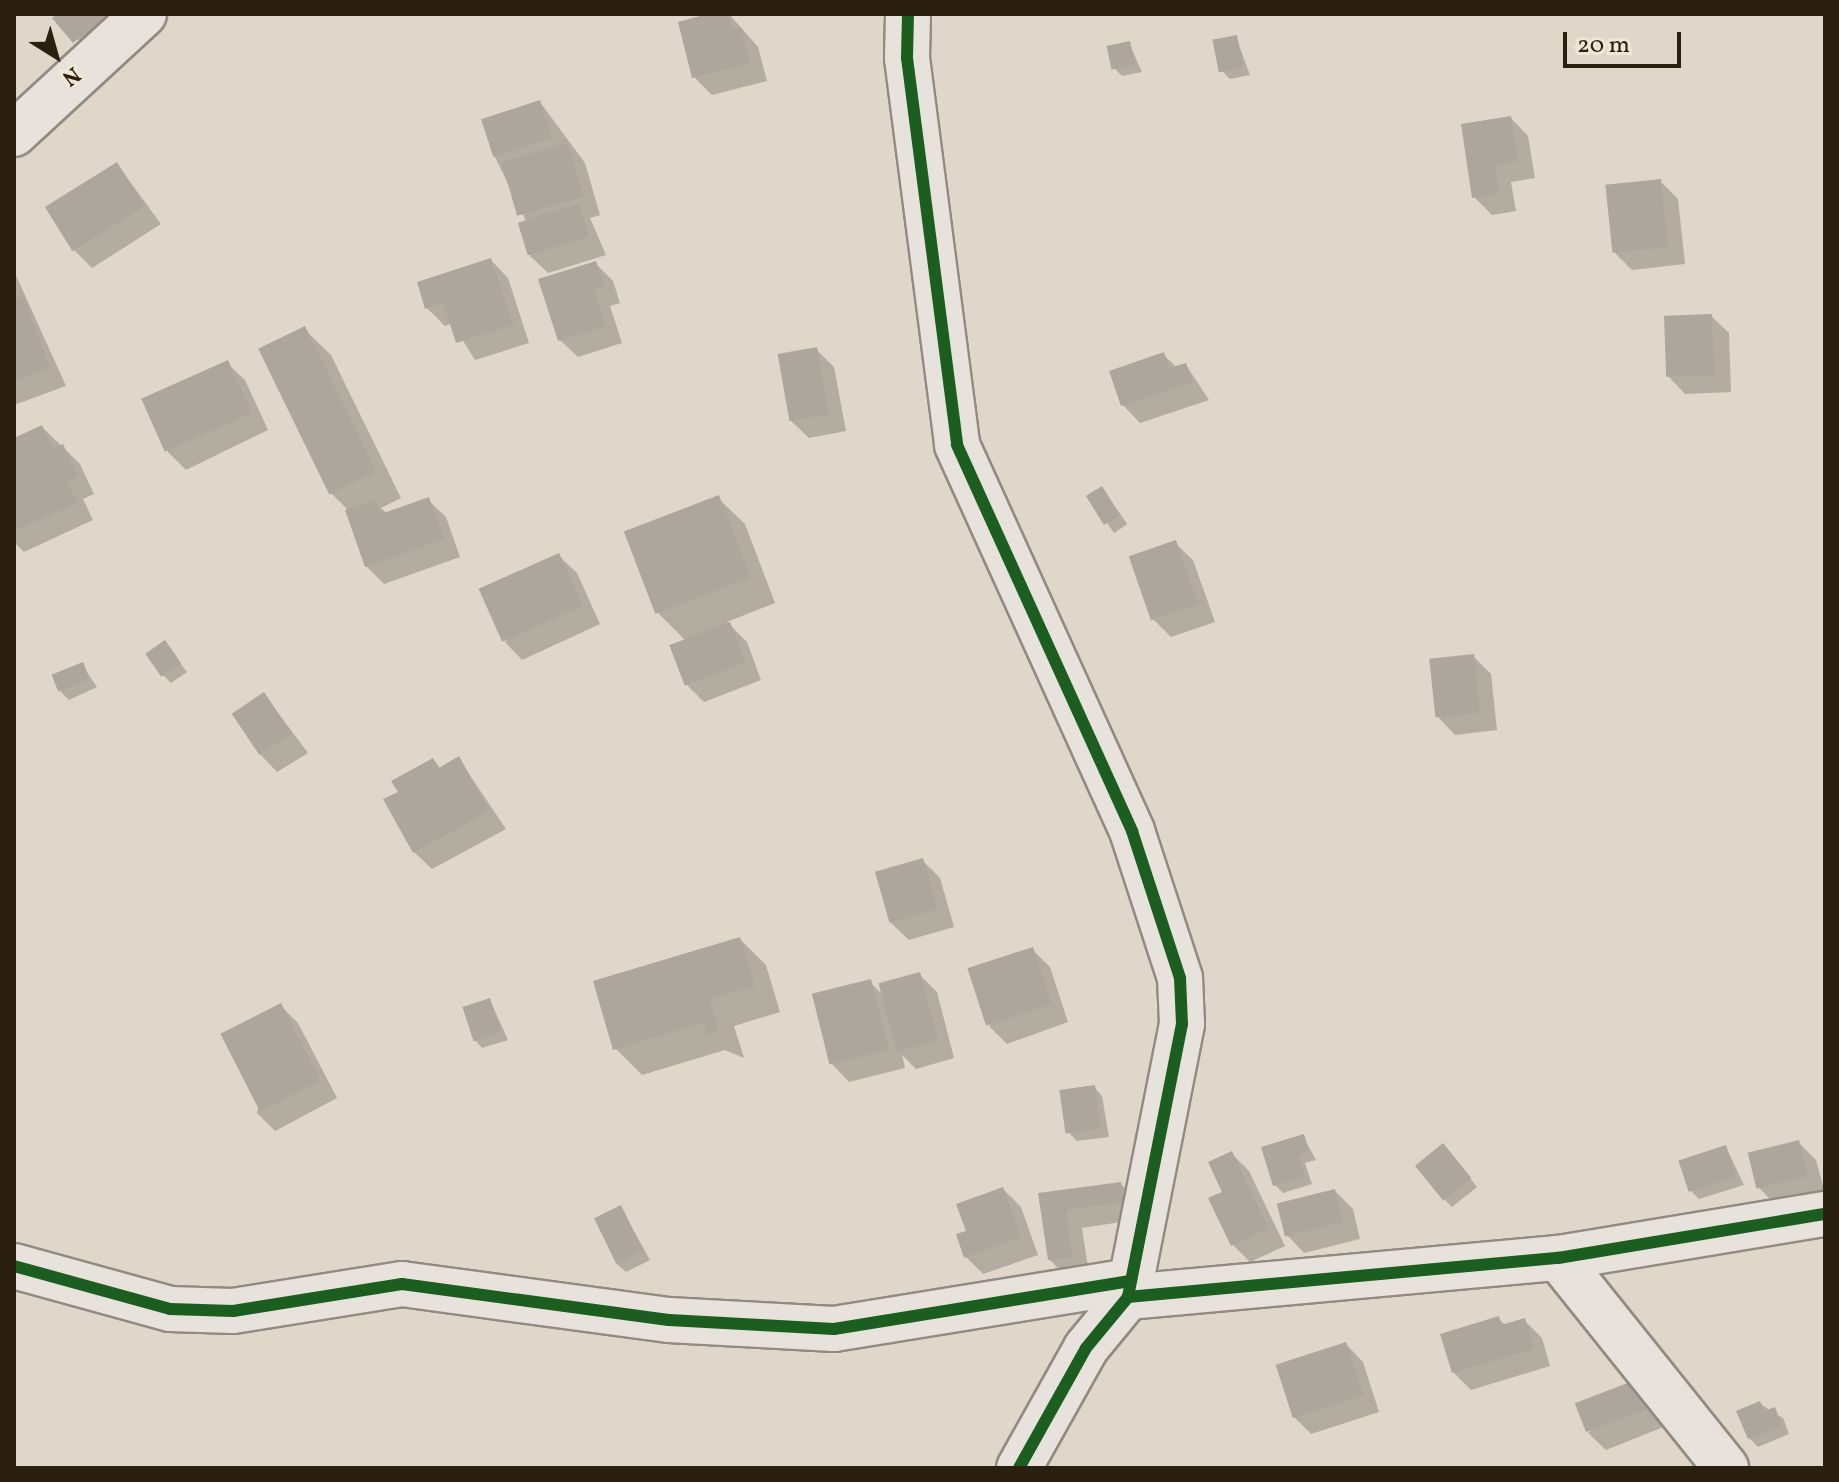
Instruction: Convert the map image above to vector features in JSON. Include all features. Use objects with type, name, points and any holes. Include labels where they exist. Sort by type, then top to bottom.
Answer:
[{"type":"street","points":[[14,134],[144,14]]},
{"type":"street","points":[[908,14],[907,58],[957,445],[1132,831],[1180,978],[1182,1024],[1129,1289],[1086,1348],[1019,1468]]},
{"type":"street","points":[[14,1266],[170,1309],[233,1311],[402,1284],[669,1320],[834,1329],[1129,1289],[1558,1258],[1825,1214]]},
{"type":"street","points":[[1558,1258],[1726,1468]]},
{"type":"building","points":[[57,14],[108,14],[73,43],[52,18]]},
{"type":"building","points":[[707,14],[728,14],[732,29],[741,27],[750,63],[692,78],[678,22]]},
{"type":"building","points":[[1237,35],[1243,67],[1219,72],[1212,40]]},
{"type":"building","points":[[1130,41],[1135,64],[1112,69],[1107,46]]},
{"type":"building","points":[[540,100],[552,138],[493,157],[481,119]]},
{"type":"building","points":[[1511,116],[1518,161],[1495,165],[1499,194],[1472,198],[1461,124]]},
{"type":"building","points":[[568,143],[583,197],[517,216],[502,162]]},
{"type":"building","points":[[117,162],[145,206],[72,251],[45,207]]},
{"type":"building","points":[[1661,179],[1668,247],[1612,252],[1605,185]]},
{"type":"building","points":[[579,204],[589,237],[528,255],[518,223]]},
{"type":"building","points":[[491,258],[513,325],[456,343],[443,303],[425,309],[417,282]]},
{"type":"building","points":[[596,261],[604,285],[594,289],[606,326],[558,341],[538,279]]},
{"type":"building","points":[[23,296],[50,368],[14,381],[14,300]]},
{"type":"building","points":[[1712,314],[1714,375],[1666,377],[1664,316]]},
{"type":"building","points":[[305,326],[376,472],[329,494],[258,349]]},
{"type":"building","points":[[817,347],[829,414],[789,421],[778,354]]},
{"type":"building","points":[[1164,352],[1169,368],[1186,363],[1193,382],[1121,406],[1109,371]]},
{"type":"building","points":[[228,360],[252,413],[165,452],[141,399]]},
{"type":"building","points":[[42,425],[53,448],[63,444],[78,476],[67,481],[77,503],[14,531],[14,438]]},
{"type":"building","points":[[1102,486],[1120,515],[1104,525],[1086,496]]},
{"type":"building","points":[[719,495],[751,577],[655,614],[624,532]]},
{"type":"building","points":[[429,497],[444,539],[365,567],[345,510],[376,500],[381,514]]},
{"type":"building","points":[[1176,540],[1198,604],[1151,621],[1129,556]]},
{"type":"building","points":[[559,553],[583,606],[502,642],[479,589]]},
{"type":"building","points":[[730,622],[745,662],[685,685],[669,645]]},
{"type":"building","points":[[165,640],[181,663],[161,677],[145,654]]},
{"type":"building","points":[[1474,654],[1480,713],[1435,717],[1429,659]]},
{"type":"building","points":[[83,662],[90,679],[58,691],[51,675]]},
{"type":"building","points":[[264,692],[292,733],[260,755],[232,714]]},
{"type":"building","points":[[459,756],[489,811],[413,853],[383,799],[398,792],[391,781],[433,758],[439,768]]},
{"type":"building","points":[[923,858],[938,909],[890,923],[875,872]]},
{"type":"building","points":[[740,937],[755,986],[709,999],[719,1031],[707,1035],[704,1022],[613,1050],[593,981]]},
{"type":"building","points":[[1033,947],[1052,1004],[986,1025],[967,968]]},
{"type":"building","points":[[920,972],[938,1041],[897,1052],[878,983]]},
{"type":"building","points":[[871,979],[889,1050],[829,1065],[812,994]]},
{"type":"building","points":[[490,998],[501,1032],[474,1041],[462,1007]]},
{"type":"building","points":[[281,1003],[320,1081],[260,1111],[220,1034]]},
{"type":"building","points":[[1095,1085],[1101,1129],[1065,1134],[1059,1090]]},
{"type":"building","points":[[1304,1134],[1309,1151],[1298,1155],[1305,1176],[1273,1186],[1261,1147]]},
{"type":"building","points":[[1799,1140],[1808,1176],[1757,1189],[1748,1153]]},
{"type":"building","points":[[1443,1143],[1471,1178],[1443,1201],[1415,1166]]},
{"type":"building","points":[[1726,1145],[1736,1176],[1689,1192],[1678,1160]]},
{"type":"building","points":[[1232,1151],[1268,1228],[1231,1246],[1208,1198],[1222,1192],[1208,1162]]},
{"type":"building","points":[[1121,1182],[1125,1202],[1066,1210],[1072,1257],[1048,1260],[1038,1193]]},
{"type":"building","points":[[1003,1187],[1021,1237],[964,1258],[956,1234],[966,1231],[956,1204]]},
{"type":"building","points":[[1335,1189],[1343,1222],[1285,1237],[1277,1204]]},
{"type":"building","points":[[621,1205],[643,1251],[616,1264],[594,1218]]},
{"type":"building","points":[[1499,1316],[1501,1325],[1525,1318],[1534,1349],[1452,1373],[1440,1334]]},
{"type":"building","points":[[1346,1342],[1363,1395],[1293,1418],[1276,1365]]},
{"type":"building","points":[[1643,1377],[1654,1406],[1586,1432],[1575,1403]]},
{"type":"building","points":[[1760,1401],[1764,1411],[1775,1407],[1782,1426],[1748,1439],[1736,1411]]},
{"type":"cycle path","points":[[908,14],[907,58],[957,445],[1132,831],[1180,978],[1182,1024],[1128,1297]]},
{"type":"cycle path","points":[[1019,1468],[1086,1348],[1128,1297],[1558,1258],[1825,1214]]},
{"type":"cycle path","points":[[14,1266],[170,1309],[233,1311],[402,1284],[669,1320],[834,1329],[1130,1281]]}]
